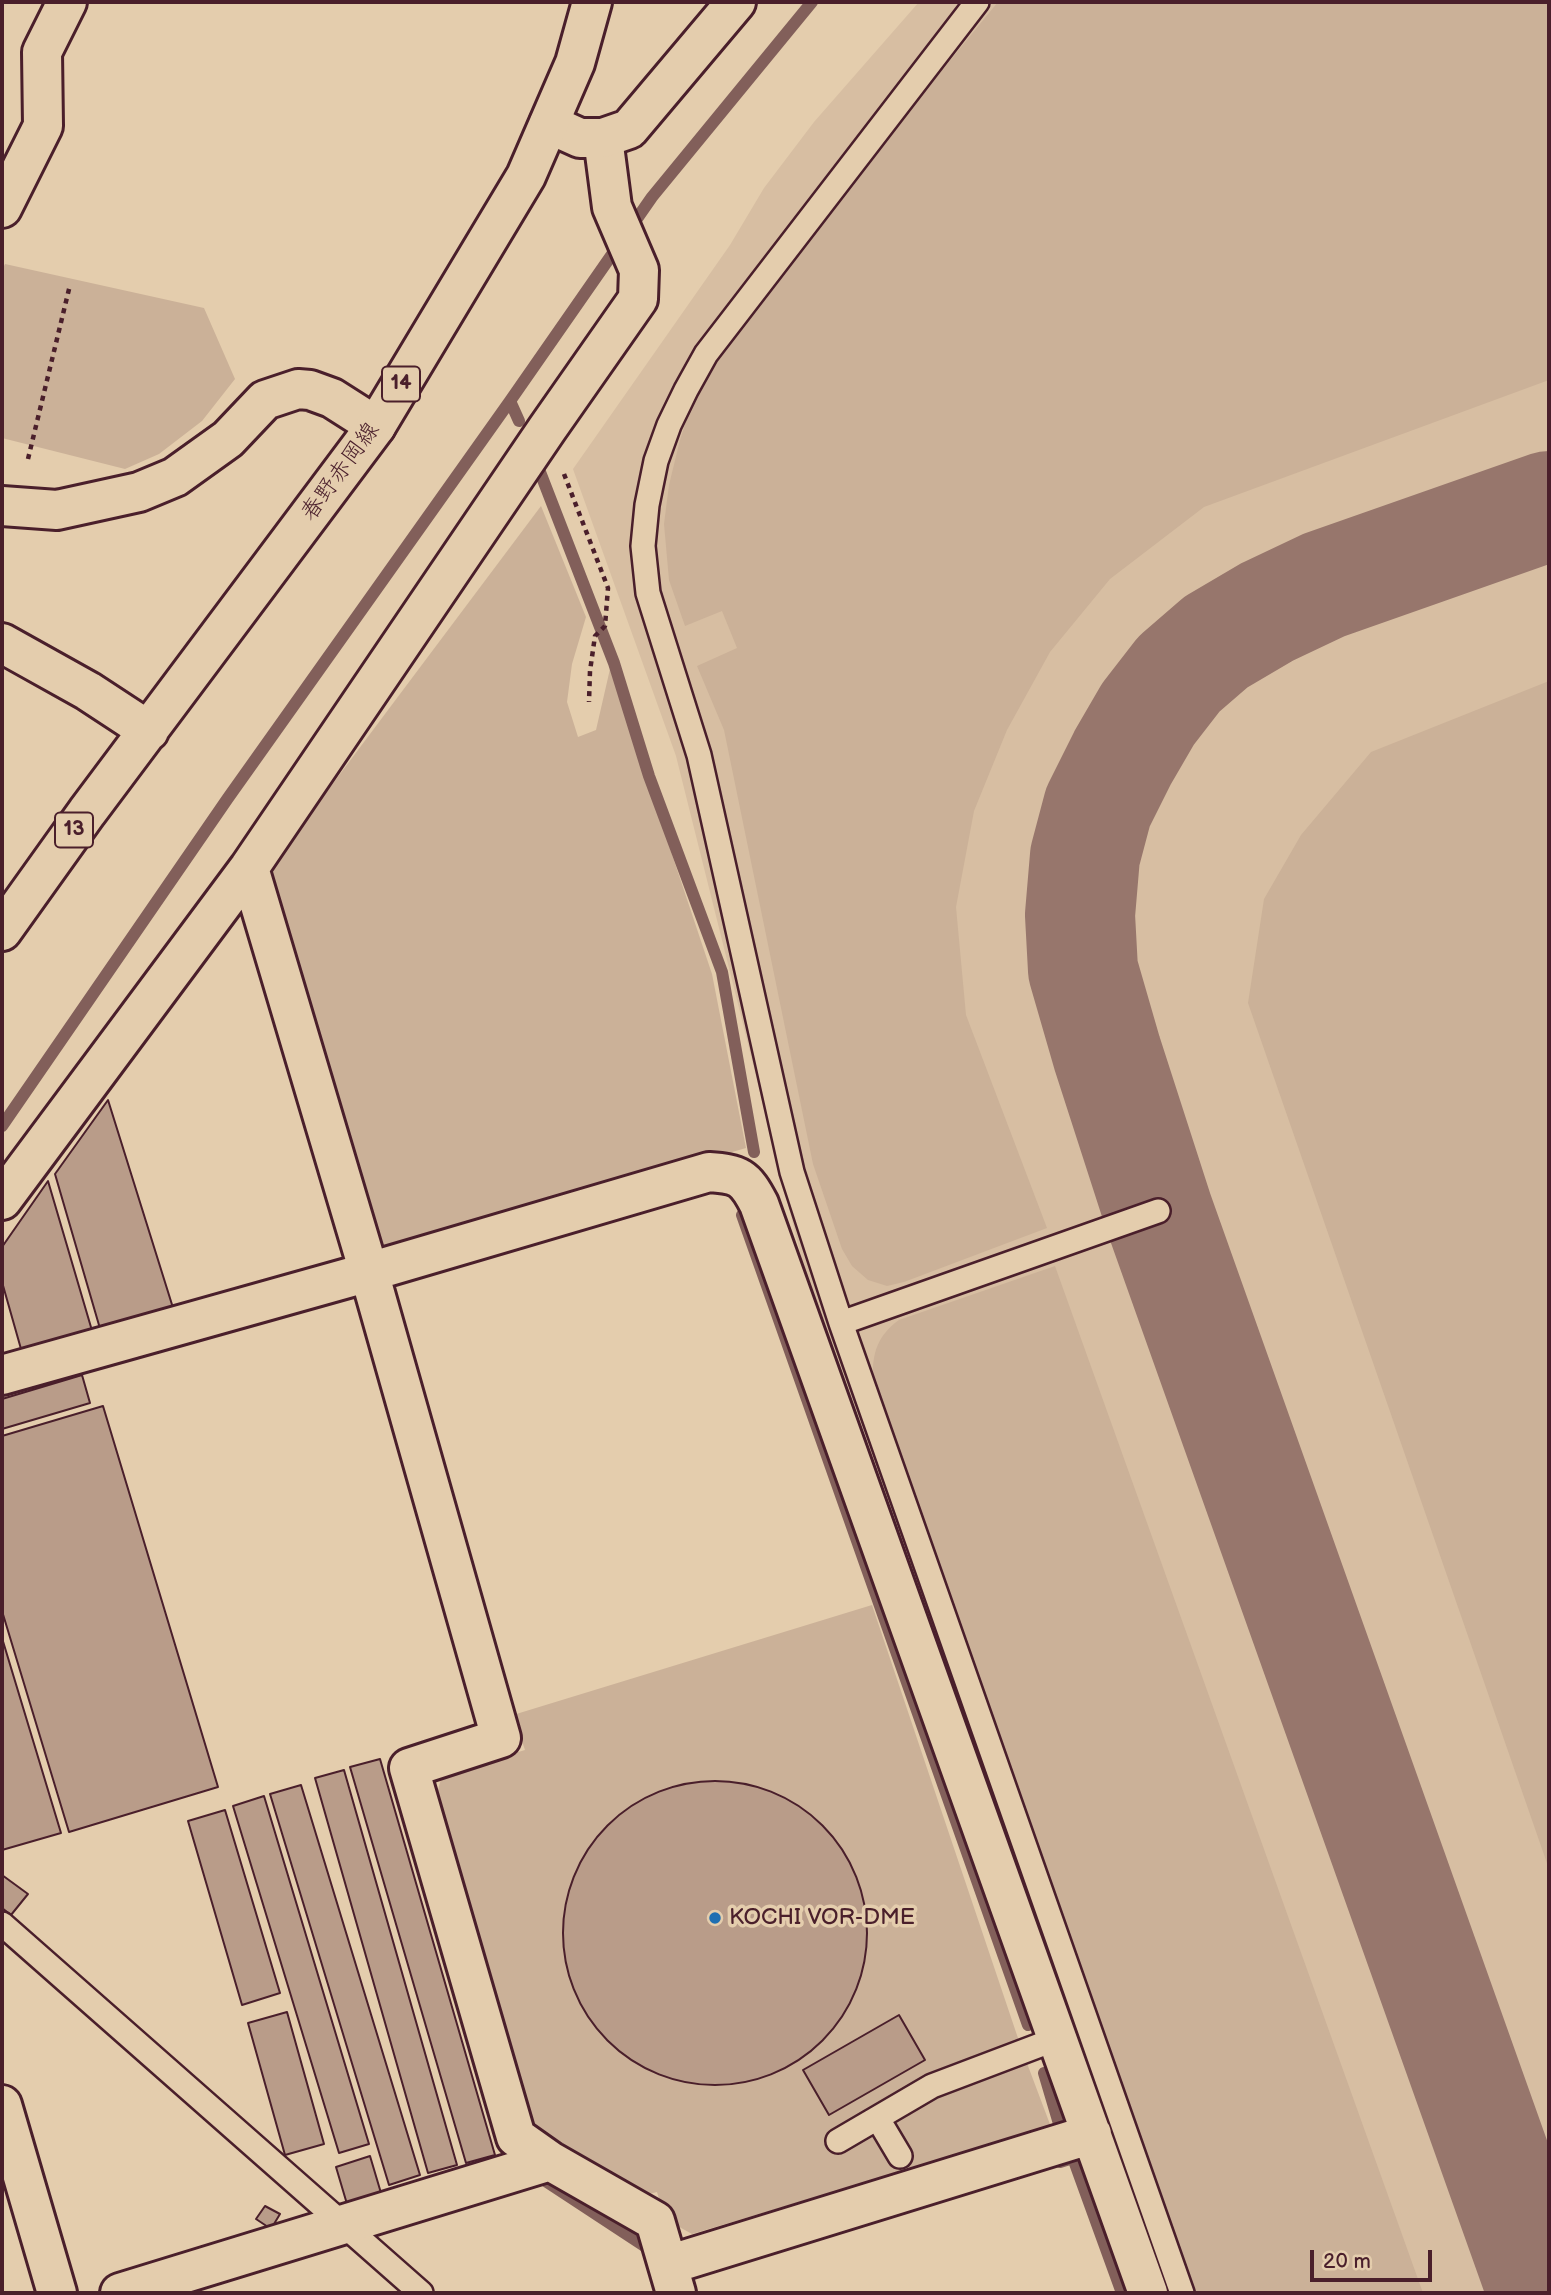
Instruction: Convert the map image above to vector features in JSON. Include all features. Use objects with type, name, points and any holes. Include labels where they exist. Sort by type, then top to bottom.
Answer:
[{"type":"street","points":[[2,208],[43,126],[42,52],[67,2]]},
{"type":"street","name":"春野赤岡線","points":[[149,731],[376,426],[526,176],[575,63],[592,2]]},
{"type":"street","points":[[549,124],[580,138],[603,138],[629,129],[736,2]]},
{"type":"street","points":[[2,1200],[249,868],[638,299],[639,270],[612,207],[603,138]]},
{"type":"street","points":[[2,506],[57,510],[139,492],[175,477],[228,439],[265,400],[298,389],[310,390],[332,398],[376,426]]},
{"type":"street","points":[[2,643],[88,691],[149,731]]},
{"type":"street","name":"13","points":[[2,930],[149,731]]},
{"type":"street","points":[[249,868],[369,1272],[501,1738],[409,1768],[516,2137],[550,2161],[655,2221],[672,2279],[1092,2134]]},
{"type":"street","points":[[2,1375],[369,1272],[709,1172],[733,1173],[750,1185],[1148,2293]]},
{"type":"street","points":[[2,2105],[57,2293]]},
{"type":"street","points":[[120,2293],[550,2161]]},
{"type":"lane","points":[[977,2],[706,354],[685,390],[656,461],[647,505],[643,546],[648,593],[699,755],[792,1172],[841,1324],[1182,2293]]},
{"type":"lane","points":[[841,1324],[1158,1211]]},
{"type":"lane","points":[[2,1924],[421,2293]]},
{"type":"lane","points":[[838,2141],[932,2086],[1056,2039]]},
{"type":"lane","points":[[878,2119],[900,2156]]},
{"type":"path","points":[[28,459],[71,285]]},
{"type":"path","points":[[547,429],[608,588],[606,626],[595,636],[589,702]]},
{"type":"shaded area","points":[[919,2],[1549,2],[1549,2293],[1162,2293],[817,1320],[676,756],[573,469],[730,245],[764,188],[814,122]]},
{"type":"shaded area","points":[[998,2],[1549,2],[1549,380],[1204,507],[1110,579],[1050,652],[1007,730],[974,811],[956,907],[966,1015],[1047,1228],[887,1286],[868,1280],[852,1266],[842,1249],[813,1164],[724,730],[697,666],[737,648],[722,611],[685,626],[669,580],[664,524],[669,485],[691,406],[709,369],[748,307]]},
{"type":"shaded area","points":[[5,264],[204,308],[235,379],[202,421],[159,454],[125,469],[2,438],[2,270]]},
{"type":"shaded area","points":[[541,506],[586,617],[572,664],[567,702],[578,737],[596,730],[610,669],[712,974],[746,1148],[377,1255],[265,874]]},
{"type":"shaded area","points":[[1549,681],[1549,1869],[1248,1003],[1264,899],[1301,835],[1371,752]]},
{"type":"shaded area","points":[[1055,1266],[1423,2293],[1196,2293],[873,1378],[874,1360],[881,1338],[899,1320]]},
{"type":"shaded area","points":[[872,1605],[1022,2050],[1051,2127],[692,2234],[665,2219],[657,2192],[637,2197],[527,2123],[434,1805],[442,1775],[525,1750],[513,1715]]},
{"type":"building","points":[[108,1100],[174,1311],[101,1332],[55,1174]]},
{"type":"building","points":[[48,1181],[93,1334],[23,1356],[2,1282],[2,1247]]},
{"type":"building","points":[[82,1375],[90,1403],[2,1429],[2,1399]]},
{"type":"building","points":[[103,1406],[218,1787],[69,1832],[2,1611],[2,1436]]},
{"type":"building","points":[[2,1638],[61,1833],[2,1850]]},
{"type":"building","points":[[380,1759],[495,2155],[466,2163],[350,1767]]},
{"type":"building","points":[[344,1770],[457,2165],[428,2173],[315,1778]]},
{"type":"building","name":"KOCHI VOR-DME","points":[[715,1781],[745,1784],[773,1793],[799,1807],[822,1826],[841,1849],[855,1875],[864,1903],[867,1933],[864,1963],[855,1991],[841,2017],[822,2040],[799,2059],[773,2073],[745,2082],[715,2085],[685,2082],[657,2073],[631,2059],[608,2040],[589,2017],[575,1991],[566,1963],[563,1933],[566,1903],[575,1875],[589,1849],[608,1826],[631,1807],[657,1793],[685,1784]]},
{"type":"building","points":[[301,1785],[420,2175],[389,2185],[270,1794]]},
{"type":"building","points":[[264,1796],[369,2144],[339,2153],[233,1806]]},
{"type":"building","points":[[225,1810],[280,1993],[242,2005],[188,1821]]},
{"type":"building","points":[[2,1875],[28,1894],[11,1915],[2,1908]]},
{"type":"building","points":[[287,2012],[324,2144],[285,2155],[248,2023]]},
{"type":"building","points":[[899,2015],[925,2060],[829,2115],[803,2070]]},
{"type":"building","points":[[370,2156],[381,2193],[347,2204],[336,2167]]},
{"type":"building","points":[[265,2206],[280,2214],[271,2229],[256,2219]]},
{"type":"waterway","points":[[2,1126],[228,798],[652,197],[812,2]]},
{"type":"waterway","points":[[510,401],[519,421]]},
{"type":"waterway","points":[[540,472],[614,663],[649,776],[722,972],[754,1152]]},
{"type":"waterway","points":[[742,1215],[1028,2025]]},
{"type":"waterway","points":[[1044,2073],[1060,2127]]},
{"type":"waterway","points":[[1060,2162],[1073,2158],[1122,2293]]},
{"type":"waterway","points":[[544,2180],[649,2249]]},
{"type":"taxiway","points":[[1543,2293],[1158,1211],[1083,970],[1080,915],[1085,856],[1098,807],[1148,714],[1179,674],[1216,642],[1267,612],[1324,585],[1549,506]]},
{"type":"place","name":"KOCHI VOR-DME","points":[[715,1918]]}]
